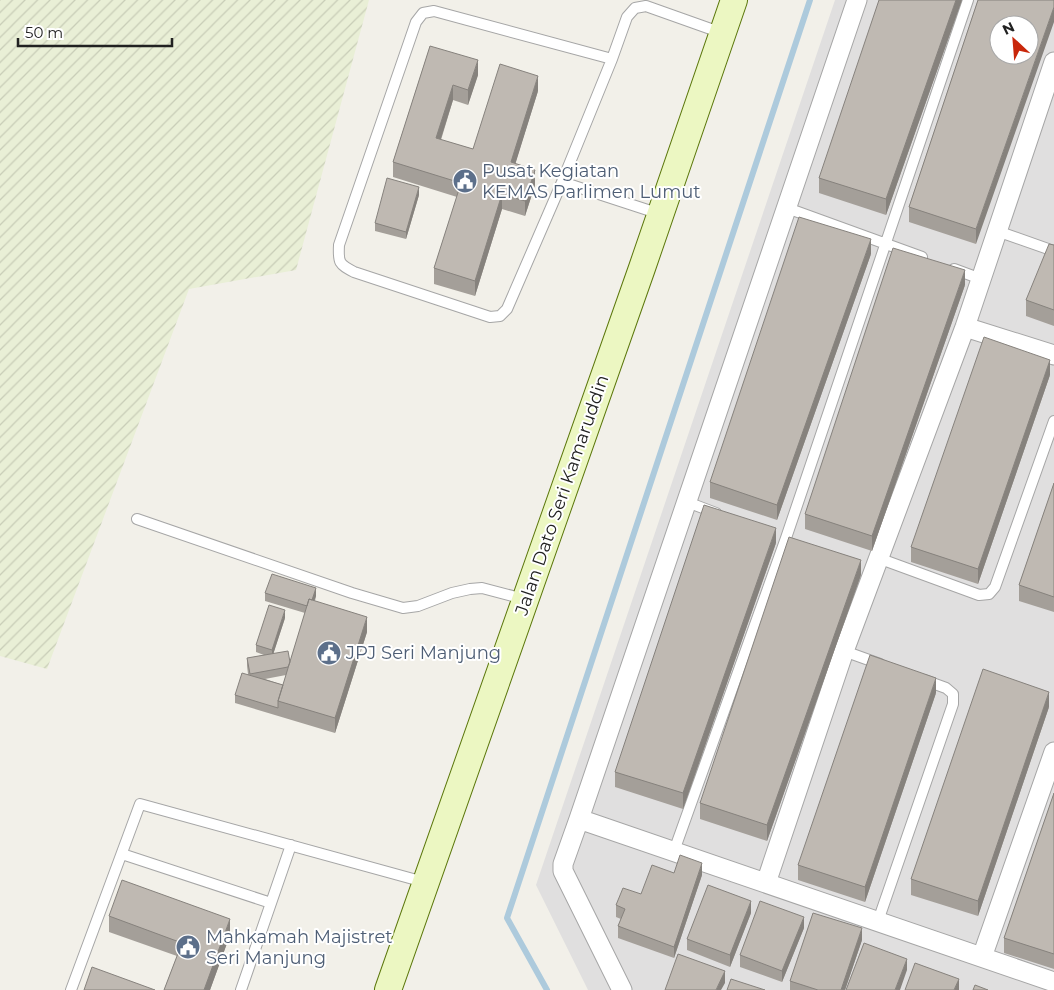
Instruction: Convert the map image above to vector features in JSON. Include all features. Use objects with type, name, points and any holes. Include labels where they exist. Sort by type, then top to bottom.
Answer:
[{"type":"street","name":"Jalan Dato Seri Kamaruddin","points":[[388,990],[734,0]]},
{"type":"street","points":[[622,990],[563,872],[563,864],[857,0]]},
{"type":"street","points":[[766,883],[873,565],[965,327],[1054,62]]},
{"type":"street","points":[[965,327],[1054,355]]},
{"type":"street","points":[[982,957],[1054,752]]},
{"type":"street","points":[[579,819],[1054,982]]},
{"type":"lane","points":[[674,851],[785,538],[968,0]]},
{"type":"lane","points":[[612,59],[434,12],[423,13],[416,22],[339,245],[338,257],[342,266],[354,272],[490,317],[500,316],[507,309],[562,182],[612,59],[627,17],[635,8],[646,6],[722,33]]},
{"type":"lane","points":[[562,182],[660,214]]},
{"type":"lane","points":[[787,208],[929,260]]},
{"type":"lane","points":[[997,231],[1054,251]]},
{"type":"lane","points":[[946,266],[981,279]]},
{"type":"lane","points":[[873,565],[979,595],[989,594],[995,587],[1054,421]]},
{"type":"lane","points":[[687,502],[723,515]]},
{"type":"lane","points":[[137,519],[352,593],[403,608],[418,606],[452,593],[482,588],[525,599]]},
{"type":"lane","points":[[844,651],[890,668]]},
{"type":"lane","points":[[878,921],[953,704],[953,694],[946,688],[918,678]]},
{"type":"lane","points":[[71,990],[140,804],[426,882]]},
{"type":"lane","points":[[241,990],[291,845]]},
{"type":"lane","points":[[122,854],[271,903]]},
{"type":"shaded area","points":[[835,0],[1054,0],[1054,990],[588,990],[536,885]]},
{"type":"green space","points":[[0,0],[369,0],[296,270],[189,289],[47,669],[0,656]]},
{"type":"building","points":[[879,0],[956,0],[886,199],[819,178]]},
{"type":"building","points":[[978,0],[1054,0],[1054,7],[1039,50],[1039,15],[989,15],[989,65],[1034,65],[976,229],[909,207]]},
{"type":"building","name":"Pusat Kegiatan KEMAS Parlimen Lumut","points":[[430,46],[478,60],[468,90],[453,85],[436,138],[473,149],[500,64],[538,76],[511,162],[535,170],[525,201],[502,194],[475,281],[434,268],[461,183],[393,162]]},
{"type":"building","points":[[387,178],[419,187],[406,232],[375,223]]},
{"type":"building","points":[[799,217],[871,239],[777,505],[710,482]]},
{"type":"building","points":[[1049,244],[1054,245],[1054,310],[1026,300]]},
{"type":"building","points":[[893,248],[965,270],[872,536],[805,514]]},
{"type":"building","points":[[984,337],[1050,360],[978,569],[911,547]]},
{"type":"building","points":[[1054,483],[1054,597],[1019,585]]},
{"type":"building","points":[[704,505],[776,528],[683,793],[615,772]]},
{"type":"building","points":[[789,537],[861,560],[767,825],[700,803]]},
{"type":"building","points":[[272,574],[316,588],[312,600],[309,599],[307,606],[265,593]]},
{"type":"building","name":"JPJ Seri Manjung","points":[[309,599],[367,617],[335,718],[278,701]]},
{"type":"building","points":[[269,605],[285,610],[272,650],[256,645]]},
{"type":"building","points":[[288,651],[290,662],[288,667],[250,674],[247,658]]},
{"type":"building","points":[[870,655],[936,678],[865,887],[798,865]]},
{"type":"building","points":[[983,669],[1049,692],[978,901],[911,879]]},
{"type":"building","points":[[242,673],[283,685],[278,708],[235,695]]},
{"type":"building","points":[[1054,793],[1054,954],[1004,938]]},
{"type":"building","points":[[680,855],[702,863],[674,947],[618,926],[625,909],[616,905],[623,888],[641,894],[652,865],[674,873]]},
{"type":"building","name":"Mahkamah Majistret Seri Manjung","points":[[122,880],[230,919],[204,990],[164,990],[182,943],[109,916]]},
{"type":"building","points":[[708,885],[751,901],[730,955],[687,939]]},
{"type":"building","points":[[760,901],[804,917],[782,971],[740,955]]},
{"type":"building","points":[[813,913],[862,928],[841,990],[818,990],[790,981]]},
{"type":"building","points":[[864,943],[907,959],[895,990],[846,990]]},
{"type":"building","points":[[678,954],[725,971],[716,990],[665,990]]},
{"type":"building","points":[[915,963],[959,979],[954,990],[905,990]]},
{"type":"building","points":[[92,967],[155,990],[84,990]]},
{"type":"building","points":[[731,979],[765,990],[727,990]]},
{"type":"building","points":[[975,985],[988,990],[973,990]]},
{"type":"waterway","points":[[547,990],[507,918],[810,0]]},
{"type":"place","name":"Pusat Kegiatan KEMAS Parlimen Lumut","points":[[465,181]]},
{"type":"place","name":"JPJ Seri Manjung","points":[[329,653]]},
{"type":"place","name":"Mahkamah Majistret Seri Manjung","points":[[188,947]]}]
